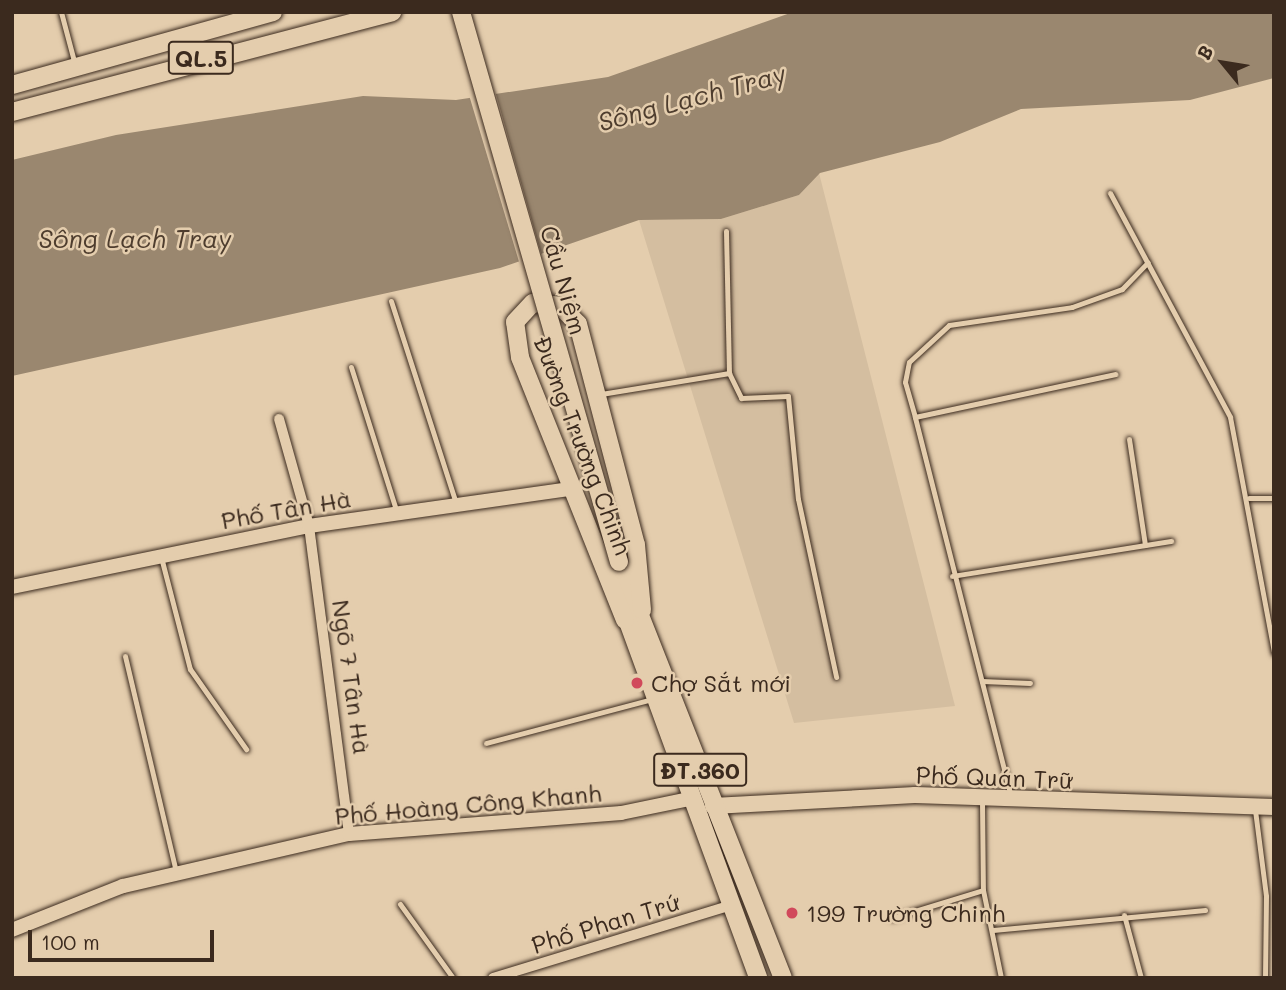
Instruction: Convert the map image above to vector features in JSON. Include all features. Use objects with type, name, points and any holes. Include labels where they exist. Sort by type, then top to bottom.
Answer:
[{"type":"main road","name":"QL.5","points":[[12,85],[273,12]]},
{"type":"main road","name":"QL.5","points":[[12,112],[391,12]]},
{"type":"main road","name":"Cầu Niệm","points":[[461,12],[619,562]]},
{"type":"main road","name":"Đường Trường Chinh","points":[[642,610],[636,545],[574,316],[547,302],[526,307],[515,337],[570,489],[625,620],[689,799],[758,978]]},
{"type":"main road","name":"Đường Trường Chinh","points":[[619,562],[642,610],[713,806],[783,978]]},
{"type":"main road","name":"Đường Trường Chinh","points":[[619,562],[625,620]]},
{"type":"main road","name":"Phố Quán Trữ","points":[[713,806],[982,797],[1274,807]]},
{"type":"street","name":"Ngõ 7 Tân Hà","points":[[279,419],[309,526],[349,834]]},
{"type":"street","name":"Phố Tân Hà","points":[[12,587],[309,526],[570,489]]},
{"type":"street","name":"Phố Hoàng Công Khanh","points":[[12,930],[123,886],[349,834],[621,813],[689,799]]},
{"type":"street","name":"Phố Phan Trứ","points":[[493,978],[729,906]]},
{"type":"lane","points":[[61,12],[76,68]]},
{"type":"lane","points":[[1110,193],[1227,410],[1249,498],[1274,653]]},
{"type":"lane","points":[[726,231],[729,373],[741,398],[788,396],[798,499],[836,677]]},
{"type":"lane","points":[[1012,800],[905,382],[909,362],[949,325],[1072,307],[1122,289],[1148,262]]},
{"type":"lane","points":[[391,301],[436,423],[457,506]]},
{"type":"lane","points":[[351,367],[397,513]]},
{"type":"lane","points":[[595,395],[729,373]]},
{"type":"lane","points":[[915,417],[1115,373]]},
{"type":"lane","points":[[1129,439],[1145,545]]},
{"type":"lane","points":[[1249,498],[1274,498]]},
{"type":"lane","points":[[953,576],[1171,541]]},
{"type":"lane","points":[[161,555],[190,669],[246,749]]},
{"type":"lane","points":[[125,656],[177,875]]},
{"type":"lane","points":[[982,681],[1030,683]]},
{"type":"lane","points":[[486,743],[652,699]]},
{"type":"lane","points":[[982,797],[983,890],[1001,978]]},
{"type":"lane","points":[[1254,807],[1266,896],[1265,978]]},
{"type":"lane","points":[[892,918],[983,890]]},
{"type":"lane","points":[[1266,896],[1274,895]]},
{"type":"lane","points":[[401,904],[453,978]]},
{"type":"lane","points":[[993,930],[1124,915],[1205,910]]},
{"type":"lane","points":[[1124,915],[1141,978]]},
{"type":"shaded area","points":[[819,173],[955,706],[794,723],[639,220],[721,219],[799,195]]},
{"type":"water","name":"Sông Lạch Tray","points":[[793,12],[1274,12],[1274,78],[1190,100],[1021,109],[940,142],[820,173],[799,195],[721,219],[639,220],[500,268],[12,376],[12,160],[116,135],[363,96],[456,100],[608,77]]},
{"type":"pier","points":[[495,91],[542,257],[520,265],[469,95]]},
{"type":"place","name":"Chợ Sắt mới","points":[[637,683]]},
{"type":"place","name":"199 Trường Chinh","points":[[792,913]]}]
